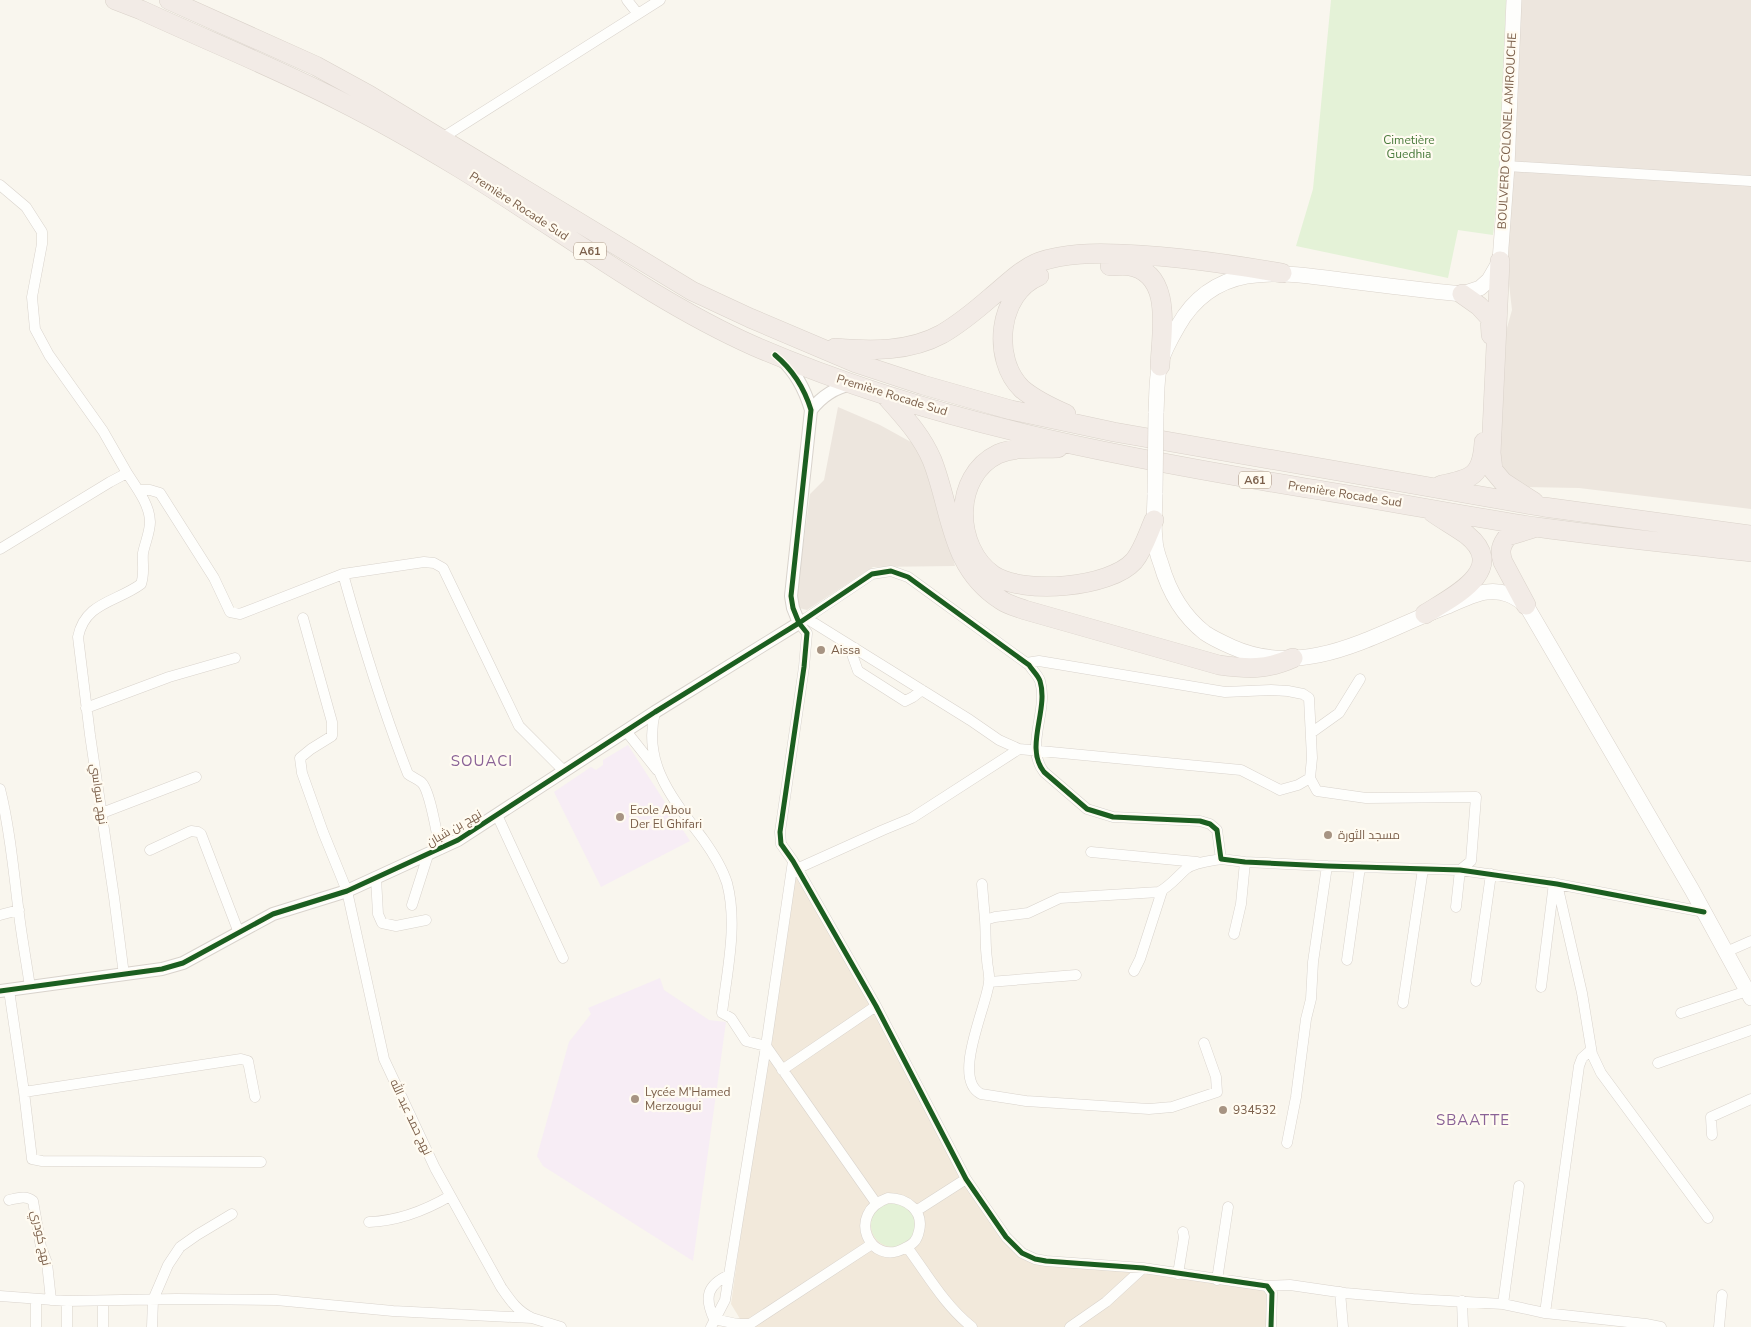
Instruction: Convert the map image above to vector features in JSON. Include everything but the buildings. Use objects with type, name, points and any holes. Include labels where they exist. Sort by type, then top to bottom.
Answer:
[{"type":"highway","name":"Première Rocade Sud","points":[[114,0],[177,26],[338,100],[457,167],[676,306],[741,340],[775,355],[854,384],[968,419],[1088,448],[1197,470],[1538,527],[1751,552]]},
{"type":"highway","name":"Première Rocade Sud","points":[[181,2],[316,66],[442,138],[692,291],[856,363],[1011,410],[1114,432],[1544,507],[1751,535]]},
{"type":"highway","points":[[816,346],[862,350],[892,349],[922,342],[941,334],[968,316],[1020,273],[1036,263],[1077,254],[1147,255],[1181,258],[1282,273]]},
{"type":"highway","points":[[1500,261],[1491,453],[1493,470],[1502,482],[1544,507]]},
{"type":"highway","points":[[1114,432],[1048,406],[1021,388],[1008,369],[1003,352],[1007,312],[1014,299],[1029,282],[1051,270],[1079,266],[1130,266],[1141,270],[1150,276],[1157,285],[1161,295],[1160,366]]},
{"type":"highway","points":[[1429,487],[1464,481],[1478,471],[1483,458],[1491,340],[1490,318],[1480,306],[1462,294]]},
{"type":"highway","points":[[884,394],[925,445],[938,477],[955,542],[964,561],[981,584],[1001,600],[1025,610],[1219,665],[1258,669],[1276,666],[1293,658]]},
{"type":"highway","points":[[1088,448],[1016,448],[997,455],[978,469],[968,487],[964,503],[964,522],[971,548],[978,561],[994,576],[1009,583],[1053,587],[1082,584],[1105,578],[1133,562],[1142,548],[1154,520]]},
{"type":"highway","points":[[1424,507],[1468,536],[1480,553],[1482,562],[1475,580],[1425,614]]},
{"type":"highway","points":[[1526,605],[1504,562],[1501,548],[1508,536],[1538,527]]},
{"type":"main road","name":"BOULVERD COLONEL AMIROUCHE","points":[[1500,261],[1507,166],[1514,0]]},
{"type":"main road","points":[[1500,261],[1489,280],[1480,288],[1462,294],[1282,273],[1241,277],[1225,282],[1212,289],[1196,302],[1184,315],[1166,347],[1160,366],[1156,413],[1154,520],[1155,540],[1164,577],[1172,595],[1196,625],[1213,639],[1244,652],[1268,658],[1308,658],[1347,648],[1425,614],[1486,592],[1506,593],[1526,605],[1704,912],[1749,995]]},
{"type":"street","points":[[627,0],[638,14]]},
{"type":"street","points":[[442,138],[660,0]]},
{"type":"street","points":[[1507,166],[1751,181]]},
{"type":"street","points":[[0,185],[26,207],[42,232],[42,244],[32,297],[34,329],[139,490],[150,490],[160,493],[214,578],[230,612],[240,614],[343,574],[424,562],[434,563],[443,568],[519,726],[564,771]]},
{"type":"street","points":[[775,355],[794,373],[802,385],[811,410],[791,596],[793,608],[803,621],[807,633],[804,667],[780,832],[781,844],[876,1006],[966,1179],[1006,1236],[1022,1253],[1035,1259],[1046,1261],[1143,1268],[1267,1286],[1290,1285],[1413,1300],[1503,1304],[1545,1313],[1661,1327]]},
{"type":"street","points":[[811,410],[825,395],[844,386],[854,384]]},
{"type":"street","points":[[0,549],[127,473]]},
{"type":"street","name":"نهج سواسي","points":[[124,975],[86,708],[78,637],[80,627],[87,615],[95,608],[142,584],[144,577],[143,554],[150,522],[139,490]]},
{"type":"street","points":[[803,621],[872,574],[891,571],[908,577],[1026,663],[1039,679],[1042,694],[1036,751],[1039,765],[1044,772],[1087,809],[1113,816],[1200,821],[1210,824],[1217,830],[1221,859]]},
{"type":"street","points":[[343,574],[366,656],[388,723],[408,774],[415,780],[420,781],[424,786],[432,808],[440,849]]},
{"type":"street","name":"نهج حمد عبد الله","points":[[302,618],[332,722],[333,733],[332,736],[300,758],[302,773],[323,832],[347,890],[384,1059],[435,1168],[501,1287],[513,1304],[531,1321]]},
{"type":"street","points":[[803,621],[855,648],[999,740],[1020,749],[1241,770],[1280,790],[1298,785],[1310,778]]},
{"type":"street","name":"نهج بن شبان","points":[[5,991],[124,975],[162,969],[183,963],[273,914],[347,890],[428,855],[458,840],[654,712],[803,621]]},
{"type":"street","points":[[855,648],[853,657],[858,671],[905,701],[922,690]]},
{"type":"street","points":[[86,708],[169,677],[235,658]]},
{"type":"street","points":[[1026,663],[1039,661],[1225,692],[1271,690],[1303,694],[1309,698],[1312,758],[1310,778],[1317,791],[1366,798],[1476,797],[1471,861],[1460,870],[1456,907]]},
{"type":"street","points":[[1311,733],[1339,713],[1360,679]]},
{"type":"street","points":[[654,712],[651,734],[659,773]]},
{"type":"street","points":[[626,731],[659,773],[666,788],[720,866],[727,883],[731,932],[722,1013],[731,1018],[746,1041],[766,1046],[876,1203]]},
{"type":"street","points":[[794,867],[912,818],[1020,749]]},
{"type":"street","points":[[102,814],[196,777]]},
{"type":"street","points":[[0,789],[4,831],[19,910],[30,987]]},
{"type":"street","points":[[497,815],[563,958]]},
{"type":"street","points":[[150,850],[191,831],[198,832],[239,932]]},
{"type":"street","points":[[1091,852],[1202,863]]},
{"type":"street","points":[[412,905],[428,855]]},
{"type":"street","points":[[1134,971],[1140,959],[1162,891],[1187,868],[1221,859],[1327,866],[1460,870],[1555,883],[1704,912]]},
{"type":"street","points":[[1234,934],[1241,904],[1245,862]]},
{"type":"street","points":[[1287,1143],[1296,1097],[1306,1019],[1311,999],[1313,962],[1327,866]]},
{"type":"street","points":[[713,1323],[725,1300],[794,867]]},
{"type":"street","points":[[1347,960],[1360,867]]},
{"type":"street","points":[[1403,1003],[1423,869]]},
{"type":"street","points":[[1476,981],[1490,874]]},
{"type":"street","points":[[376,878],[378,914],[382,923],[396,926],[426,920]]},
{"type":"street","points":[[1541,987],[1555,883]]},
{"type":"street","points":[[1555,883],[1582,993],[1591,1050],[1601,1073],[1708,1218]]},
{"type":"street","points":[[982,884],[989,982],[972,1045],[970,1060],[972,1086],[975,1091],[981,1094],[1026,1101],[1149,1109],[1172,1107],[1217,1092],[1216,1077],[1204,1043]]},
{"type":"street","points":[[985,920],[1028,913],[1060,898],[1149,894],[1162,891]]},
{"type":"street","points":[[0,915],[19,910]]},
{"type":"street","points":[[1726,952],[1751,941]]},
{"type":"street","points":[[989,982],[1076,976]]},
{"type":"street","points":[[5,991],[24,1092],[32,1159],[37,1161],[261,1162]]},
{"type":"street","points":[[1681,1013],[1749,995]]},
{"type":"street","points":[[782,1070],[876,1006]]},
{"type":"street","points":[[1658,1063],[1751,1030]]},
{"type":"street","points":[[1545,1313],[1579,1066],[1582,1058],[1591,1050]]},
{"type":"street","points":[[24,1092],[242,1059],[248,1061],[255,1097]]},
{"type":"street","points":[[1712,1135],[1711,1117],[1751,1099]]},
{"type":"street","points":[[916,1211],[966,1179]]},
{"type":"street","points":[[1503,1304],[1519,1186]]},
{"type":"street","points":[[369,1222],[378,1222],[429,1208],[450,1196]]},
{"type":"street","name":"نهج كودري","points":[[9,1200],[22,1197],[33,1201],[41,1247],[47,1263],[51,1300]]},
{"type":"street","points":[[888,1198],[898,1198],[906,1201],[916,1211],[919,1216],[919,1235],[914,1244],[897,1253],[887,1253],[879,1250],[866,1235],[866,1216],[876,1203],[888,1198]]},
{"type":"street","points":[[1217,1280],[1228,1207]]},
{"type":"street","points":[[152,1327],[153,1300],[168,1265],[180,1248],[197,1235],[232,1214]]},
{"type":"street","points":[[1178,1274],[1184,1237],[1183,1232]]},
{"type":"street","points":[[713,1323],[750,1324],[872,1244]]},
{"type":"street","points":[[907,1247],[948,1304],[960,1318],[972,1327]]},
{"type":"street","points":[[1070,1327],[1106,1302],[1143,1268]]},
{"type":"street","points":[[713,1323],[709,1303],[710,1290],[717,1280],[729,1275]]},
{"type":"street","points":[[1267,1286],[1272,1293],[1271,1327]]},
{"type":"street","points":[[1340,1292],[1343,1327]]},
{"type":"street","points":[[1719,1327],[1722,1295]]},
{"type":"street","points":[[0,1296],[67,1301],[276,1300],[531,1321],[561,1327]]},
{"type":"street","points":[[36,1299],[36,1327]]},
{"type":"street","points":[[67,1301],[67,1327]]},
{"type":"street","points":[[103,1301],[103,1327]]},
{"type":"street","points":[[1462,1301],[1463,1327]]},
{"type":"shaded area","points":[[1521,0],[1751,0],[1751,509],[1579,488],[1522,487],[1503,468],[1498,441],[1503,342],[1512,310],[1508,275],[1511,167]]},
{"type":"shaded area","points":[[838,407],[880,425],[920,447],[955,566],[873,567],[807,610],[795,607],[810,494],[824,480]]},
{"type":"shaded area","name":"Ecole Abou Der El Ghifari","points":[[628,745],[690,841],[601,887],[554,792],[591,767],[596,770],[603,765],[603,760]]},
{"type":"shaded area","points":[[793,861],[966,1179],[1025,1254],[1267,1286],[1271,1327],[745,1327],[731,1304]]},
{"type":"shaded area","name":"Lycée M'Hamed Merzougui","points":[[660,978],[664,990],[709,1020],[726,1022],[693,1261],[543,1166],[537,1156],[569,1042],[591,1014],[588,1008]]},
{"type":"green space","name":"Cimetière Guedhia","points":[[1331,0],[1506,0],[1500,169],[1493,235],[1458,230],[1448,278],[1296,246],[1313,189]]},
{"type":"green space","points":[[889,1203],[897,1203],[909,1209],[915,1225],[909,1241],[897,1247],[889,1247],[877,1241],[871,1229],[871,1221],[877,1209]]},
{"type":"cycle path","points":[[0,991],[162,969],[183,963],[273,914],[347,891],[458,840],[655,712],[799,623],[791,596],[811,410],[797,380],[775,355]]},
{"type":"cycle path","points":[[1271,1327],[1272,1293],[1267,1286],[1143,1268],[1046,1261],[1035,1259],[1022,1253],[1006,1237],[966,1179],[876,1006],[793,861],[781,844],[780,832],[804,667],[807,633],[799,623],[872,574],[891,571],[908,577],[1029,665],[1036,675],[1040,681],[1042,692],[1036,751],[1038,762],[1044,772],[1087,809],[1113,817],[1200,821],[1210,824],[1217,830],[1221,859],[1327,866],[1460,870],[1557,884],[1704,912]]},
{"type":"place","name":"Aissa","points":[[821,650]]},
{"type":"place","name":"Ecole Abou Der El Ghifari","points":[[620,817]]},
{"type":"place","name":"مسجد الثورة","points":[[1328,835]]},
{"type":"place","name":"Lycée M'Hamed Merzougui","points":[[635,1099]]},
{"type":"place","name":"934532","points":[[1223,1110]]},
{"type":"district","name":"SOUACI","points":[[482,761]]},
{"type":"district","name":"SBAATTE","points":[[1473,1120]]}]
